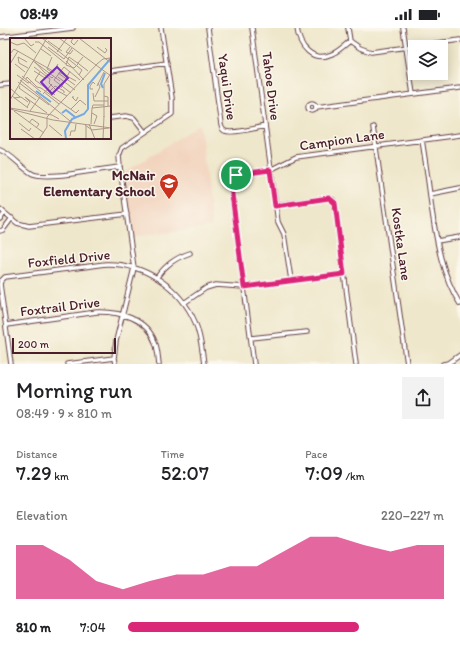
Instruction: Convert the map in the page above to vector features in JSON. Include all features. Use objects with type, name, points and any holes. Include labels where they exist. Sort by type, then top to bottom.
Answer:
[{"type":"street","points":[[0,37],[73,28]]},
{"type":"street","points":[[115,364],[114,358],[116,341],[134,268],[119,156],[122,148],[172,114],[172,98],[161,28]]},
{"type":"street","name":"Yaqui Drive","points":[[208,28],[222,129],[233,132],[265,126]]},
{"type":"street","name":"Tahoe Drive","points":[[252,28],[275,206],[278,222],[284,234],[292,280]]},
{"type":"street","points":[[298,28],[299,40],[307,51],[314,55],[327,56],[339,50],[350,41]]},
{"type":"street","points":[[348,28],[350,41],[360,48],[371,52],[460,40]]},
{"type":"street","points":[[403,28],[413,94]]},
{"type":"street","points":[[111,70],[167,63]]},
{"type":"street","points":[[0,85],[10,84]]},
{"type":"street","points":[[316,106],[460,88]]},
{"type":"street","points":[[111,118],[126,116],[134,118],[144,132]]},
{"type":"street","name":"Kostka Lane","points":[[372,127],[407,364]]},
{"type":"street","name":"Campion Lane","points":[[231,177],[270,170],[296,157],[460,136]]},
{"type":"street","points":[[422,140],[441,262],[445,275],[460,304]]},
{"type":"street","points":[[0,150],[29,172],[38,176],[120,167]]},
{"type":"street","points":[[227,175],[231,177],[230,181],[254,364]]},
{"type":"street","points":[[430,194],[460,188]]},
{"type":"street","points":[[275,206],[334,198],[356,364]]},
{"type":"street","points":[[0,209],[23,225],[29,226],[127,214]]},
{"type":"street","points":[[0,219],[5,213]]},
{"type":"street","points":[[0,231],[3,230],[12,218]]},
{"type":"street","points":[[437,241],[460,237]]},
{"type":"street","points":[[190,253],[176,258],[166,266],[157,277],[184,303],[196,323],[200,335],[204,364]]},
{"type":"street","name":"Foxfield Drive","points":[[2,279],[105,264],[134,268],[157,277]]},
{"type":"street","points":[[184,303],[211,286],[222,284],[244,287],[344,274]]},
{"type":"street","points":[[2,279],[11,364]]},
{"type":"street","name":"Foxtrail Drive","points":[[6,325],[97,312],[122,314],[141,323],[150,334],[155,341],[159,364]]},
{"type":"street","points":[[251,338],[306,332]]},
{"type":"street","points":[[443,364],[449,363],[460,354]]},
{"type":"street","points":[[67,364],[114,358]]},
{"type":"shaded area","name":"McNair Elementary School","points":[[200,124],[212,227],[133,237],[124,173]]},
{"type":"place","name":"McNair Elementary School","points":[[169,200]]},
{"type":"route","points":[[270,170],[275,206],[329,198],[333,200],[335,203],[344,274],[244,287],[230,181],[231,177],[236,175],[270,170]]}]
